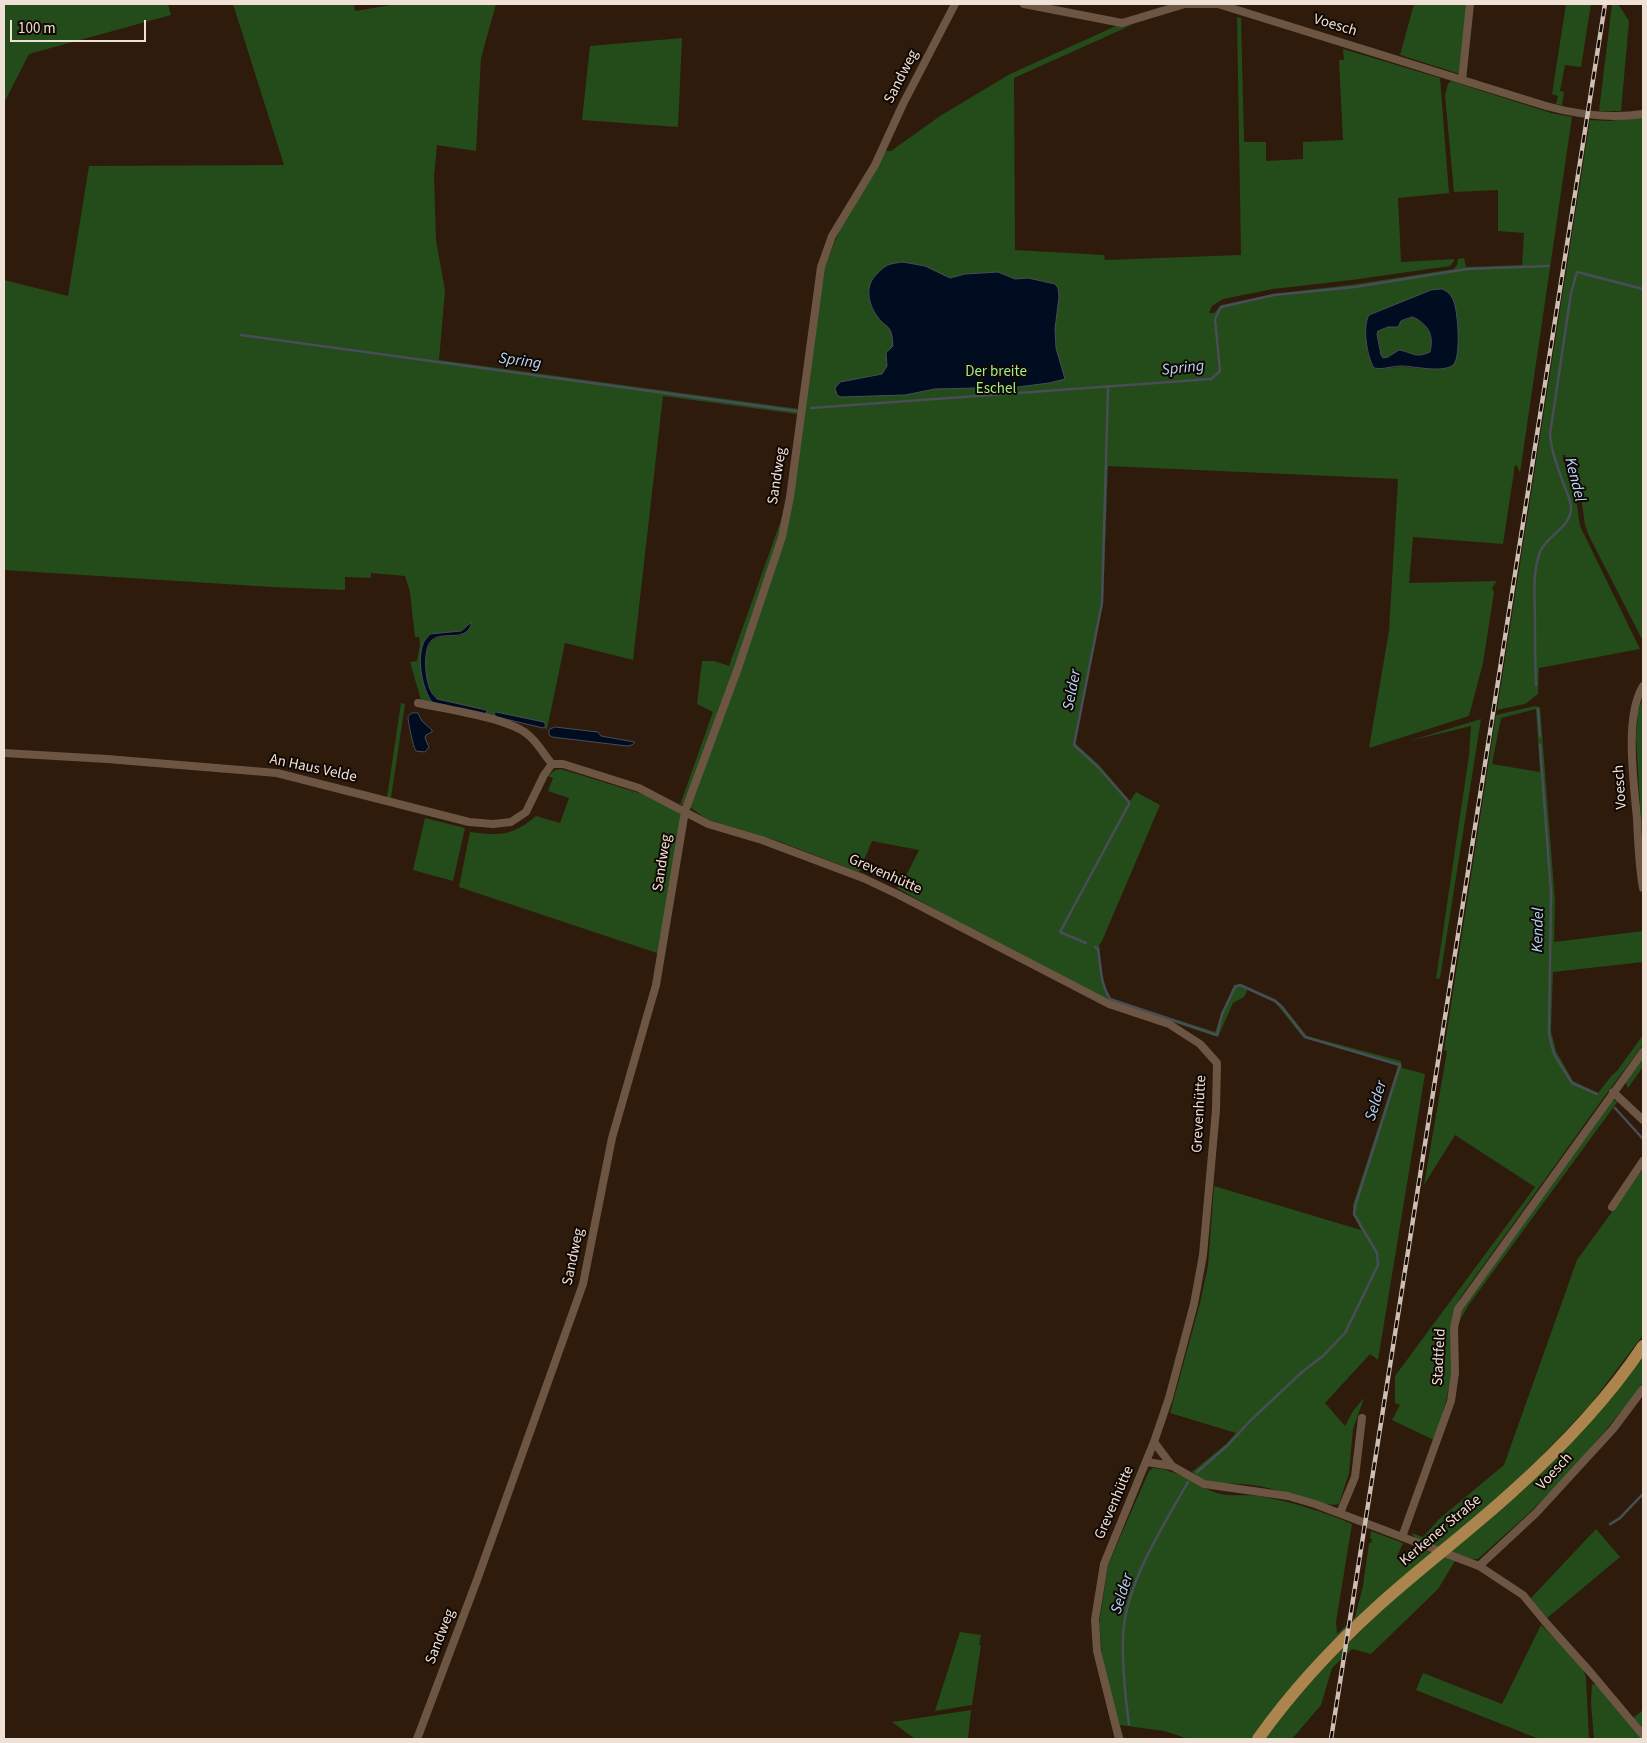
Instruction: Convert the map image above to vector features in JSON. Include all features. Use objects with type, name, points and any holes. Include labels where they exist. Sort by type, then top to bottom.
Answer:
[{"type":"main road","name":"Kerkener Straße","points":[[1258,1739],[1280,1710],[1325,1658],[1376,1608],[1464,1534],[1554,1453],[1593,1411],[1643,1346]]},
{"type":"street","name":"Sandweg","points":[[417,1739],[484,1561],[583,1284],[612,1138],[656,985],[685,811],[738,668],[782,537],[790,497],[821,267],[832,236],[875,165],[903,104],[956,4]]},
{"type":"street","name":"Voesch","points":[[1024,4],[1122,23],[1185,4],[1218,4],[1546,106],[1610,117],[1643,114]]},
{"type":"street","points":[[1462,80],[1470,4]]},
{"type":"street","name":"Voesch","points":[[1643,686],[1636,701],[1632,737],[1643,888]]},
{"type":"street","points":[[418,703],[513,726],[528,734],[552,764],[563,764],[639,788],[685,811]]},
{"type":"street","name":"An Haus Velde","points":[[4,753],[277,772],[469,822],[493,824],[512,822],[526,812],[544,775],[552,764]]},
{"type":"street","name":"Grevenhütte","points":[[685,811],[708,824],[762,840],[863,878],[899,895],[1109,1004],[1169,1024],[1200,1044],[1217,1063],[1216,1110],[1203,1255],[1194,1304],[1154,1442],[1104,1564],[1095,1620],[1097,1651],[1119,1739]]},
{"type":"street","points":[[1643,1052],[1613,1092],[1643,1120]]},
{"type":"street","name":"Stadtfeld","points":[[1402,1537],[1451,1401],[1455,1373],[1454,1328],[1458,1309],[1613,1092]]},
{"type":"street","points":[[1612,1207],[1643,1161]]},
{"type":"street","name":"Voesch","points":[[1479,1566],[1536,1513],[1614,1429],[1643,1389]]},
{"type":"street","points":[[1340,1513],[1355,1477],[1362,1418]]},
{"type":"street","points":[[1154,1442],[1172,1466]]},
{"type":"street","points":[[1146,1462],[1172,1466],[1204,1484],[1288,1496],[1340,1513],[1479,1566],[1524,1595],[1643,1735]]},
{"type":"green space","points":[[4,4],[168,4],[171,15],[29,54],[4,103]]},
{"type":"green space","points":[[233,4],[354,4],[355,11],[397,4],[496,4],[481,58],[476,151],[437,145],[434,176],[436,240],[445,291],[439,360],[799,409],[797,414],[663,396],[633,660],[565,643],[547,729],[543,728],[546,726],[484,714],[486,710],[437,699],[432,694],[426,674],[426,657],[430,644],[439,637],[460,636],[470,623],[461,631],[430,634],[422,654],[421,670],[427,693],[432,702],[421,700],[410,662],[417,661],[420,645],[419,637],[415,637],[410,592],[405,576],[371,573],[371,578],[345,577],[345,590],[4,570],[4,280],[68,296],[89,166],[284,165]]},
{"type":"green space","points":[[1414,4],[1467,4],[1460,74],[1400,55]]},
{"type":"green space","points":[[1566,4],[1591,4],[1581,67],[1565,65],[1560,91],[1564,92],[1562,105],[1556,104],[1558,96],[1552,94]]},
{"type":"green space","points":[[1612,4],[1618,4],[1629,21],[1621,111],[1599,111]]},
{"type":"green space","name":"Der breite Eschel","points":[[1237,17],[1241,18],[1244,142],[1266,142],[1266,161],[1303,159],[1303,142],[1343,140],[1339,60],[1344,60],[1343,49],[1440,78],[1449,193],[1398,198],[1401,262],[1454,259],[1454,261],[1450,266],[1273,289],[1223,299],[1212,306],[1209,313],[1214,313],[1221,305],[1274,294],[1357,284],[1454,269],[1458,259],[1464,258],[1466,267],[1522,265],[1524,233],[1498,231],[1498,190],[1454,192],[1445,95],[1448,84],[1451,81],[1551,113],[1572,117],[1520,473],[1515,465],[1503,544],[1413,537],[1409,583],[1497,581],[1492,588],[1494,592],[1483,663],[1469,716],[1369,748],[1389,631],[1398,479],[1108,466],[1103,603],[1075,743],[1099,765],[1130,801],[1136,792],[1160,805],[1099,945],[1104,988],[1110,998],[1215,1032],[1234,985],[1241,984],[1275,999],[1307,1036],[1401,1061],[1402,1068],[1425,1074],[1378,1360],[1370,1354],[1325,1403],[1345,1426],[1353,1411],[1364,1398],[1353,1429],[1349,1473],[1339,1504],[1334,1505],[1262,1487],[1213,1482],[1198,1477],[1192,1472],[1226,1444],[1236,1433],[1170,1413],[1200,1303],[1208,1266],[1214,1186],[1361,1230],[1353,1214],[1353,1205],[1398,1066],[1303,1037],[1274,1001],[1248,989],[1244,997],[1233,1003],[1218,1037],[1112,1002],[1001,946],[897,888],[908,872],[919,850],[872,841],[859,872],[778,841],[706,819],[690,807],[781,548],[824,268],[841,227],[885,151],[891,151],[940,116],[1010,74],[1116,26],[1121,27],[1134,24],[1014,78],[1015,250],[1104,255],[1105,260],[1241,255]],"holes":[[[1431,290],[1453,365],[1438,369],[1391,368],[1367,353],[1367,319],[1375,312],[1390,308]]]},
{"type":"green space","points":[[682,38],[678,127],[582,120],[590,46]]},
{"type":"green space","points":[[1643,116],[1643,641],[1589,536],[1585,525],[1581,497],[1565,455],[1562,455],[1576,498],[1580,526],[1640,649],[1539,668],[1538,694],[1525,704],[1497,710],[1590,120],[1610,121]]},
{"type":"green space","points":[[1413,317],[1423,323],[1429,331],[1431,336],[1430,352],[1417,355],[1399,350],[1383,358],[1377,334],[1378,331],[1388,327],[1398,327],[1401,321]]},
{"type":"green space","points":[[786,506],[770,566],[735,670],[685,804],[680,805],[713,712],[697,704],[702,661],[714,661],[729,666]]},
{"type":"green space","points":[[1643,697],[1643,855],[1636,737],[1638,712]]},
{"type":"green space","points":[[401,703],[405,704],[391,798],[387,797]]},
{"type":"green space","points":[[1535,706],[1540,707],[1555,901],[1554,942],[1643,931],[1643,962],[1553,972],[1551,1031],[1556,1051],[1573,1081],[1598,1093],[1617,1071],[1643,1035],[1643,1045],[1460,1298],[1453,1318],[1450,1383],[1434,1440],[1392,1420],[1400,1405],[1395,1403],[1395,1376],[1535,1187],[1455,1135],[1424,1185],[1447,1051],[1444,1050],[1496,715]],"holes":[[[1536,709],[1540,772],[1492,764],[1501,718]]]},
{"type":"green space","points":[[1481,719],[1440,978],[1436,979],[1469,755],[1471,726],[1409,741]]},
{"type":"green space","points":[[561,769],[642,794],[672,807],[680,813],[681,820],[660,954],[459,887],[470,832],[505,833],[520,828],[536,816],[560,823],[569,798],[548,791],[553,778],[548,776],[555,770]]},
{"type":"green space","points":[[425,818],[465,828],[453,881],[413,870]]},
{"type":"green space","points":[[1643,1058],[1643,1067],[1628,1088],[1625,1082]]},
{"type":"green space","points":[[1611,1100],[1618,1101],[1468,1306],[1458,1324],[1459,1314],[1465,1304]]},
{"type":"green space","points":[[1643,1169],[1643,1335],[1590,1405],[1454,1549],[1643,1352],[1643,1382],[1629,1402],[1572,1470],[1529,1513],[1478,1559],[1456,1555],[1415,1538],[1411,1533],[1423,1537],[1438,1520],[1504,1465],[1577,1260]]},
{"type":"green space","points":[[1153,1468],[1163,1469],[1179,1475],[1217,1493],[1259,1496],[1283,1501],[1318,1511],[1352,1524],[1336,1622],[1337,1634],[1355,1617],[1363,1586],[1369,1543],[1371,1543],[1372,1539],[1370,1538],[1371,1531],[1403,1543],[1396,1559],[1413,1547],[1432,1553],[1251,1739],[1189,1739],[1164,1731],[1120,1725],[1124,1739],[1121,1739],[1102,1655],[1099,1625],[1108,1565],[1149,1471]]},
{"type":"green space","points":[[1643,1492],[1643,1495],[1621,1519],[1610,1526],[1609,1524],[1619,1517]]},
{"type":"green space","points":[[1596,1529],[1620,1557],[1547,1618],[1531,1598]]},
{"type":"green space","points":[[1444,1557],[1455,1561],[1438,1589],[1371,1654],[1352,1649],[1332,1668],[1321,1705],[1292,1739],[1265,1739],[1291,1705],[1348,1644],[1385,1608]]},
{"type":"green space","points":[[1541,1625],[1582,1666],[1586,1678],[1589,1739],[1539,1739],[1416,1690],[1423,1673],[1502,1704]]},
{"type":"green space","points":[[960,1632],[981,1635],[972,1705],[935,1711]]},
{"type":"green space","points":[[1592,1684],[1598,1685],[1643,1739],[1594,1739],[1591,1703]]},
{"type":"green space","points":[[971,1710],[968,1739],[915,1739],[892,1722]]},
{"type":"green space","points":[[1643,1710],[1643,1731],[1633,1718]]},
{"type":"water","points":[[903,262],[925,266],[950,278],[965,274],[998,272],[1015,279],[1028,278],[1055,284],[1058,288],[1059,297],[1055,329],[1056,348],[1065,379],[1018,387],[935,389],[905,395],[841,397],[837,395],[835,388],[840,382],[882,374],[887,366],[886,353],[893,346],[892,334],[871,306],[869,287],[875,276],[885,267],[890,264]]},
{"type":"water","points":[[1431,290],[1444,290],[1450,294],[1454,302],[1458,324],[1458,352],[1454,364],[1444,369],[1401,366],[1381,369],[1374,368],[1369,357],[1366,342],[1366,327],[1369,315]],"holes":[[[1413,317],[1423,323],[1431,336],[1430,352],[1417,355],[1399,350],[1383,358],[1377,334],[1378,331],[1388,327],[1398,327],[1401,321]]]},
{"type":"water","points":[[472,622],[465,633],[437,637],[432,640],[427,650],[426,674],[432,694],[437,699],[488,711],[484,714],[432,702],[423,682],[421,651],[430,634],[461,631]]},
{"type":"water","points":[[496,712],[544,722],[546,726],[543,728],[497,717],[494,714]]},
{"type":"water","points":[[412,713],[418,713],[422,721],[432,730],[425,738],[429,747],[425,752],[416,751],[413,745],[408,717]]},
{"type":"water","points":[[555,727],[598,732],[601,736],[635,742],[627,746],[552,737],[549,735],[549,730]]},
{"type":"waterway","name":"Spring","points":[[811,408],[1211,379],[1220,371],[1215,319],[1221,307],[1274,295],[1355,287],[1467,269],[1549,266]]},
{"type":"waterway","name":"Kendel","points":[[1536,685],[1534,586],[1537,560],[1543,546],[1566,522],[1571,510],[1570,501],[1553,453],[1550,434],[1571,293],[1577,272],[1643,289]]},
{"type":"waterway","name":"Spring","points":[[241,335],[796,411]]},
{"type":"waterway","name":"Selder","points":[[1086,943],[1060,932],[1129,804],[1098,767],[1074,745],[1102,603],[1108,387]]},
{"type":"waterway","name":"Kendel","points":[[1538,709],[1540,736]]},
{"type":"waterway","name":"Kendel","points":[[1540,745],[1551,892],[1549,1034],[1554,1054],[1572,1083],[1597,1094]]},
{"type":"waterway","name":"Selder","points":[[1095,947],[1098,949],[1103,981],[1110,999],[1217,1035],[1222,1014],[1235,987],[1240,985],[1275,1001],[1282,1007],[1305,1037],[1400,1065],[1354,1214],[1377,1253],[1378,1265],[1345,1333],[1323,1356],[1302,1372],[1250,1421],[1227,1446],[1197,1472]]},
{"type":"waterway","name":"Kendel","points":[[1615,1108],[1643,1139]]},
{"type":"waterway","name":"Selder","points":[[1129,1724],[1123,1658],[1125,1617],[1130,1597],[1147,1556],[1188,1482]]},
{"type":"waterway","points":[[1610,1524],[1620,1518],[1643,1494]]},
{"type":"railway","points":[[1331,1739],[1605,4]]}]
